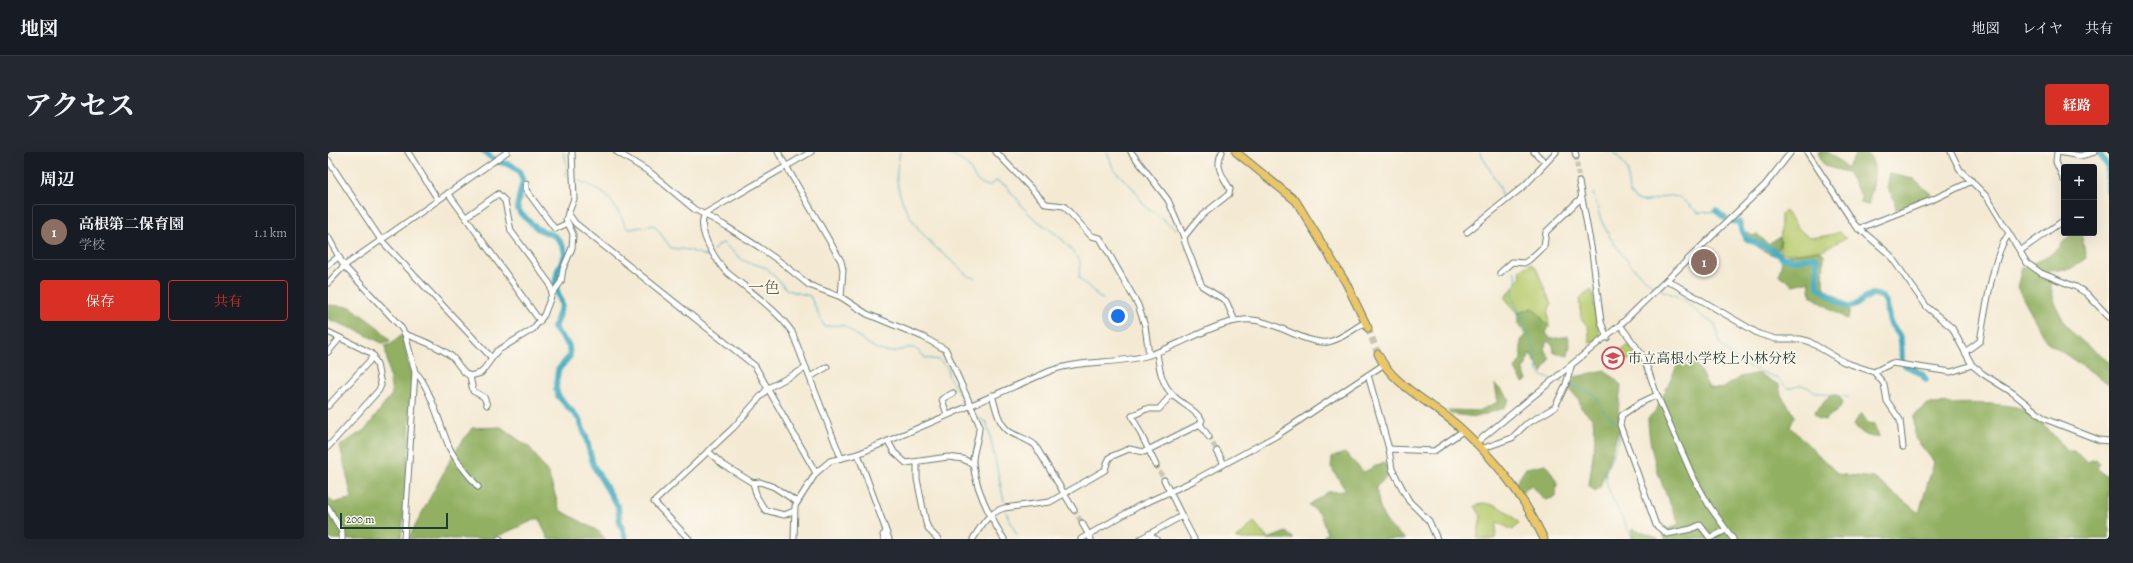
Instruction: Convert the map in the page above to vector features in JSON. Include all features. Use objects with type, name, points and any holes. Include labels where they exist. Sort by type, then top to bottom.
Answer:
[{"type":"main road","points":[[1236,152],[1296,200],[1346,283],[1367,325]]},
{"type":"main road","points":[[1378,354],[1383,365],[1396,379],[1431,404],[1476,443],[1520,497],[1544,539]]},
{"type":"street","points":[[408,152],[438,200]]},
{"type":"street","points":[[328,283],[344,266],[507,152]]},
{"type":"street","points":[[470,376],[481,373],[497,351],[534,329],[559,286],[573,239],[573,234],[566,219],[574,193],[572,152]]},
{"type":"street","points":[[617,152],[651,173],[704,216],[724,225],[782,262],[809,285],[841,297],[868,314],[923,337],[946,350],[974,412],[979,433],[973,464],[985,504],[1004,539]]},
{"type":"street","points":[[778,152],[841,261],[843,270],[841,297]]},
{"type":"street","points":[[704,216],[811,152]]},
{"type":"street","points":[[996,152],[1046,204],[1064,206],[1091,236],[1100,238],[1138,305],[1146,326],[1149,355]]},
{"type":"street","points":[[1131,152],[1168,200],[1184,237],[1202,286],[1226,301],[1235,321]]},
{"type":"street","points":[[1184,237],[1200,217],[1229,194],[1230,190],[1219,165],[1219,159],[1222,152]]},
{"type":"street","points":[[1534,152],[1545,162]]},
{"type":"street","points":[[1467,232],[1525,185],[1556,152]]},
{"type":"street","points":[[1476,443],[1607,338],[1765,185],[1791,152]]},
{"type":"street","points":[[1807,152],[1858,229],[1888,254],[1927,307],[1952,328],[1972,365],[1983,374],[2013,393],[2045,419],[2099,440],[2109,441]]},
{"type":"street","points":[[1951,152],[1956,164],[1987,197],[2031,267],[2041,273],[2076,287],[2086,294],[2109,317]]},
{"type":"street","points":[[2061,173],[2056,162],[2058,152],[2073,156],[2088,155],[2095,152]]},
{"type":"street","points":[[328,160],[381,240],[492,358]]},
{"type":"street","points":[[1858,229],[1934,199],[1972,181]]},
{"type":"street","points":[[1579,182],[1592,252],[1601,322],[1607,338]]},
{"type":"street","points":[[526,184],[526,190],[555,229],[568,223]]},
{"type":"street","points":[[448,193],[540,321]]},
{"type":"street","points":[[466,217],[498,194],[505,201],[511,231],[550,284],[553,294]]},
{"type":"street","points":[[1500,273],[1512,262],[1524,263],[1529,260],[1544,246],[1546,232],[1581,198]]},
{"type":"street","points":[[568,213],[575,223],[756,366],[816,473]]},
{"type":"street","points":[[704,216],[703,227],[710,248],[726,271],[788,325],[800,349],[841,458]]},
{"type":"street","points":[[2020,251],[2061,222]]},
{"type":"street","points":[[1965,352],[1980,341],[1994,272],[2004,239],[2009,234]]},
{"type":"street","points":[[328,236],[344,266],[396,321],[405,334],[415,372],[404,539]]},
{"type":"street","points":[[328,265],[338,257]]},
{"type":"street","points":[[1667,280],[1759,334],[1776,339],[1800,339],[1808,341],[1844,362],[1874,372],[1884,384],[1887,401],[1900,420],[1903,447]]},
{"type":"street","points":[[794,539],[794,510],[797,502],[816,473],[830,461],[858,454],[992,395],[1058,368],[1073,364],[1132,359],[1149,355],[1235,321],[1253,319],[1262,321],[1310,339],[1324,342],[1335,339],[1367,325]]},
{"type":"street","points":[[1620,325],[1643,356],[1657,395],[1693,477],[1710,507],[1732,539]]},
{"type":"street","points":[[328,332],[362,348],[374,356],[378,370],[380,388],[328,446]]},
{"type":"street","points":[[405,334],[444,351],[451,356],[460,368],[470,376],[473,391],[484,397],[487,405]]},
{"type":"street","points":[[328,352],[340,338]]},
{"type":"street","points":[[1157,352],[1163,380],[1172,394],[1194,410],[1202,420],[1200,424],[1209,437]]},
{"type":"street","points":[[328,406],[374,356]]},
{"type":"street","points":[[1874,372],[1892,363],[1951,372],[1972,365]]},
{"type":"street","points":[[1080,539],[1090,537],[1139,506],[1170,492],[1284,432],[1383,365]]},
{"type":"street","points":[[810,377],[827,367]]},
{"type":"street","points":[[1481,449],[1512,438],[1525,426],[1555,407],[1572,367]]},
{"type":"street","points":[[689,539],[654,502],[734,427],[768,388],[806,368]]},
{"type":"street","points":[[415,372],[424,383],[438,414],[451,450],[478,487]]},
{"type":"street","points":[[1368,375],[1389,449],[1392,469],[1409,501],[1429,521],[1437,539]]},
{"type":"street","points":[[947,415],[942,399],[953,393]]},
{"type":"street","points":[[1156,465],[1132,416],[1146,409],[1159,409],[1172,394]]},
{"type":"street","points":[[992,395],[1002,424],[1010,432],[1025,438],[1035,445],[1074,510]]},
{"type":"street","points":[[1657,395],[1640,403],[1622,415],[1620,425],[1656,525],[1667,534],[1691,530],[1700,525],[1710,538],[1726,530]]},
{"type":"street","points":[[973,539],[990,514],[1004,508],[1050,502],[1105,470],[1106,463],[1110,457],[1126,450],[1134,449],[1141,452],[1148,450],[1200,424]]},
{"type":"street","points":[[1389,449],[1430,452],[1436,450],[1463,431]]},
{"type":"street","points":[[888,441],[894,452],[906,464],[948,457],[963,459],[973,464]]},
{"type":"street","points":[[708,451],[722,464],[753,483],[760,482],[774,487],[797,502]]},
{"type":"street","points":[[1217,451],[1224,464]]},
{"type":"street","points":[[858,454],[889,539]]},
{"type":"street","points":[[917,462],[917,479],[926,524],[929,530],[938,539]]},
{"type":"street","points":[[1164,480],[1194,539]]},
{"type":"street","points":[[753,483],[757,497],[765,510],[784,515],[794,510]]},
{"type":"street","points":[[328,507],[342,532],[342,539]]},
{"type":"street","points":[[1140,539],[1182,516]]},
{"type":"street","points":[[1082,524],[1090,537]]},
{"type":"street","points":[[884,539],[883,535],[886,532]]},
{"type":"street","points":[[1149,534],[1156,539]]},
{"type":"green space","points":[[1818,152],[1828,152],[1847,168],[1856,154],[1855,152],[1866,152],[1871,157],[1874,177],[1868,205],[1859,203],[1862,197],[1847,172],[1824,166]]},
{"type":"green space","points":[[1890,174],[1913,179],[1931,194],[1896,210],[1894,199],[1887,188]]},
{"type":"green space","points":[[1785,211],[1798,228],[1808,236],[1820,237],[1840,232],[1846,238],[1820,251],[1780,254],[1781,214]]},
{"type":"green space","points":[[1746,232],[1753,236],[1757,234],[1768,244],[1779,237],[1781,241],[1776,256],[1754,244],[1747,236]]},
{"type":"green space","points":[[2070,236],[2082,236],[2086,258],[2070,269],[2048,270],[2051,287],[2059,312],[2068,327],[2082,341],[2109,362],[2109,384],[2046,341],[2017,287],[2022,268],[2052,253]]},
{"type":"green space","points":[[1818,250],[1824,254],[1823,286],[1850,307],[1848,320],[1811,296],[1809,281],[1793,285],[1779,275],[1783,256]]},
{"type":"green space","points":[[1531,264],[1536,268],[1551,304],[1548,313],[1549,327],[1533,308],[1518,313],[1505,298],[1521,277],[1519,270]]},
{"type":"green space","points":[[1592,290],[1600,339],[1590,343],[1588,327],[1581,318],[1579,298]]},
{"type":"green space","points":[[328,305],[352,307],[382,331],[390,341],[382,343],[354,329],[328,319]]},
{"type":"green space","points":[[1533,308],[1549,327],[1546,333],[1551,339],[1568,336],[1570,344],[1568,356],[1554,353],[1553,345],[1547,341],[1544,349],[1550,358],[1542,373],[1530,353],[1525,367],[1522,368],[1527,380],[1523,383],[1515,369],[1521,359],[1521,339],[1526,336],[1518,322],[1518,313]]},
{"type":"green space","points":[[402,335],[412,380],[406,493],[401,539],[328,539],[328,497],[334,503],[352,498],[340,446],[366,429],[392,394],[385,345],[390,345]]},
{"type":"green space","points":[[1629,345],[1636,356],[1610,368],[1608,358]]},
{"type":"green space","points":[[1681,357],[1696,363],[1709,388],[1722,389],[1740,377],[1758,373],[1779,385],[1781,395],[1795,416],[1790,427],[1838,474],[1874,478],[1919,513],[1934,462],[1915,438],[1914,416],[1928,404],[1997,404],[2022,409],[2031,413],[2041,422],[2067,451],[2075,451],[2086,462],[2096,459],[2100,463],[2097,468],[2106,476],[2109,476],[2109,539],[1665,539],[1663,531],[1679,524],[1654,460],[1648,419],[1657,409]]},
{"type":"green space","points":[[1605,370],[1621,385],[1618,412],[1620,427],[1600,487],[1595,491],[1589,486],[1595,439],[1593,419],[1581,408],[1579,400],[1568,387],[1575,377]]},
{"type":"green space","points":[[1495,384],[1510,399],[1504,408],[1477,417],[1450,414],[1448,410],[1479,411],[1498,402]]},
{"type":"green space","points":[[1830,395],[1837,395],[1842,400],[1842,404],[1836,412],[1825,420],[1819,419],[1814,413]]},
{"type":"green space","points":[[1861,413],[1868,423],[1875,424],[1879,437],[1868,436],[1856,427],[1854,424]]},
{"type":"green space","points":[[501,427],[530,448],[548,473],[560,510],[598,531],[606,539],[548,539],[539,518],[491,539],[408,539],[454,453],[472,428]]},
{"type":"green space","points":[[1345,453],[1364,472],[1384,462],[1391,473],[1376,487],[1379,505],[1387,522],[1405,539],[1321,539],[1327,533],[1320,514],[1309,505],[1328,492],[1346,491],[1331,467],[1332,457]]},
{"type":"green space","points":[[1546,464],[1557,482],[1556,497],[1545,500],[1531,485],[1522,493],[1514,486],[1526,468]]},
{"type":"green space","points":[[1484,503],[1495,505],[1504,510],[1519,523],[1513,530],[1497,522],[1495,539],[1477,539],[1481,516],[1475,506]]},
{"type":"green space","points":[[1254,522],[1268,539],[1236,539]]},
{"type":"green space","points":[[1632,529],[1658,538],[1658,539],[1632,539]]},
{"type":"green space","points":[[1286,532],[1294,539],[1268,539]]},
{"type":"waterway","points":[[484,152],[496,161],[511,165],[519,171],[523,181],[517,207],[520,213],[538,229],[555,236],[564,249],[565,255],[558,269],[555,284],[562,305],[554,328],[569,346],[570,356],[558,370],[556,388],[558,396],[579,419],[586,437],[593,465],[618,507],[620,523],[626,539]]},
{"type":"waterway","points":[[563,152],[567,164],[566,176],[570,179]]},
{"type":"waterway","points":[[900,152],[897,169],[897,182],[901,197],[912,219],[935,247],[965,273],[975,278]]},
{"type":"waterway","points":[[944,152],[965,163],[979,182],[989,186],[996,181],[1007,186],[1009,191],[1026,211],[1057,235],[1066,244],[1080,261],[1079,279],[1092,289],[1098,297],[1103,299]]},
{"type":"waterway","points":[[1107,152],[1114,170],[1134,189],[1144,205],[1176,229]]},
{"type":"waterway","points":[[1480,152],[1500,188],[1501,196]]},
{"type":"waterway","points":[[1540,152],[1544,156]]},
{"type":"waterway","points":[[1614,152],[1626,166],[1628,172],[1629,190],[1632,196],[1637,200],[1647,201],[1673,196],[1684,201],[1699,213],[1716,211]]},
{"type":"waterway","points":[[2099,152],[2108,167],[2107,189],[2109,194]]},
{"type":"waterway","points":[[579,181],[603,193],[613,203],[626,227],[630,229],[654,225],[671,248],[689,250],[708,257],[711,253]]},
{"type":"waterway","points":[[1593,193],[1601,220],[1611,239],[1640,275],[1656,288]]},
{"type":"waterway","points":[[1716,211],[1725,218]]},
{"type":"waterway","points":[[1732,221],[1739,222],[1742,232],[1747,239],[1771,249],[1782,258],[1795,260],[1814,257],[1817,258],[1818,287],[1844,306],[1852,307],[1872,294],[1882,297],[1887,304],[1890,322],[1900,338],[1902,360]]},
{"type":"waterway","points":[[713,251],[718,245],[723,243],[744,261],[767,268],[787,290],[810,296],[824,326],[843,325],[871,346],[883,351],[889,352],[912,348],[920,352],[925,358],[939,360],[948,369],[948,376],[966,404]]},
{"type":"waterway","points":[[1514,270],[1517,279],[1512,296],[1533,343],[1538,371],[1542,376],[1550,379]]},
{"type":"waterway","points":[[1659,289],[1683,299],[1703,317],[1715,324],[1721,346],[1740,363],[1777,378],[1787,388],[1801,385],[1816,392],[1849,397]]},
{"type":"waterway","points":[[1905,365],[1922,374],[1926,380]]},
{"type":"waterway","points":[[1555,380],[1564,382]]},
{"type":"waterway","points":[[1569,383],[1596,396],[1604,412],[1618,424]]},
{"type":"waterway","points":[[979,418],[986,422],[989,431],[1004,501]]},
{"type":"waterway","points":[[1620,431],[1616,447],[1606,471],[1606,478],[1615,505],[1633,539]]},
{"type":"waterway","points":[[1005,510],[1017,535]]},
{"type":"tunnel","points":[[1576,156],[1579,182]]},
{"type":"tunnel","points":[[1368,328],[1378,354]]},
{"type":"tunnel","points":[[1209,437],[1217,451]]},
{"type":"tunnel","points":[[1156,465],[1164,480]]},
{"type":"tunnel","points":[[1074,510],[1082,523]]},
{"type":"place","name":"高根第二保育園","points":[[1704,262]]},
{"type":"place","name":"市立高根小学校上小林分校","points":[[1613,358]]},
{"type":"district","name":"一色","points":[[764,287]]}]
